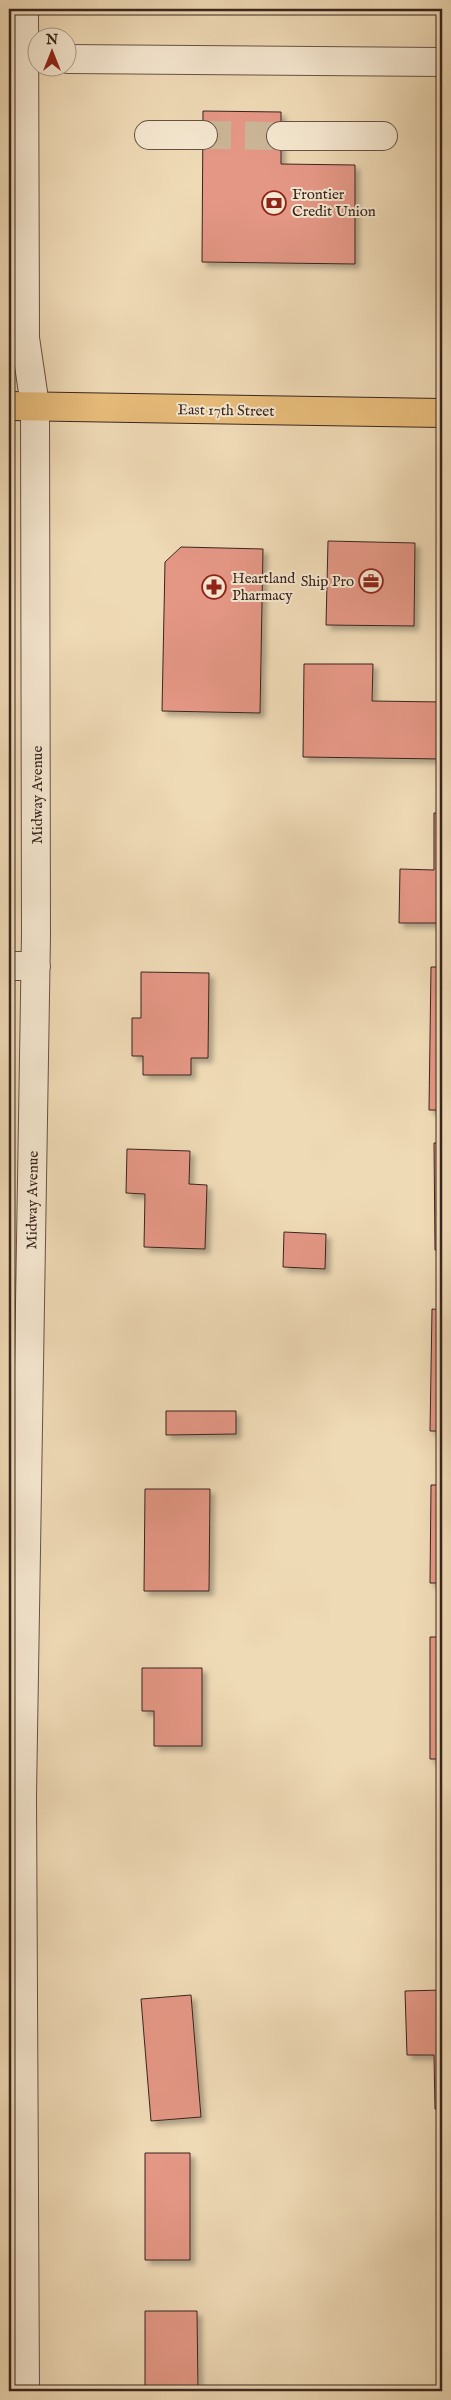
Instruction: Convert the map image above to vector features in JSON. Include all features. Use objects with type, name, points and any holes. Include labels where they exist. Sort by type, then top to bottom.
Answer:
[{"type":"main road","name":"East 17th Street","points":[[22,406],[442,413]]},
{"type":"street","name":"Midway Avenue","points":[[24,9],[28,38]]},
{"type":"street","points":[[78,59],[442,62]]},
{"type":"street","name":"Midway Avenue","points":[[25,2391],[16,2329],[22,1796],[36,966],[22,406],[31,78]]},
{"type":"street","points":[[149,135],[203,135]]},
{"type":"street","points":[[281,136],[383,136]]},
{"type":"street","points":[[9,966],[36,966]]},
{"type":"building","points":[[203,111],[281,112],[281,164],[355,165],[355,264],[202,262]]},
{"type":"building","points":[[328,541],[415,543],[414,626],[326,625]]},
{"type":"building","points":[[181,547],[263,549],[260,713],[162,711],[165,562]]},
{"type":"building","points":[[304,664],[373,664],[372,701],[442,702],[442,759],[303,757]]},
{"type":"building","points":[[434,813],[442,813],[442,923],[399,923],[400,869],[434,870]]},
{"type":"building","points":[[431,967],[442,967],[442,1110],[429,1110]]},
{"type":"building","points":[[141,972],[209,973],[208,1058],[191,1058],[191,1075],[143,1075],[143,1056],[132,1056],[132,1018],[141,1018]]},
{"type":"building","points":[[434,1143],[442,1143],[442,1250],[435,1250]]},
{"type":"building","points":[[127,1149],[190,1151],[189,1184],[207,1185],[205,1249],[144,1247],[145,1194],[126,1193]]},
{"type":"building","points":[[284,1232],[326,1234],[325,1269],[283,1267]]},
{"type":"building","points":[[432,1309],[442,1310],[442,1431],[430,1431]]},
{"type":"building","points":[[166,1411],[236,1411],[236,1434],[166,1435]]},
{"type":"building","points":[[431,1485],[442,1485],[442,1583],[430,1583]]},
{"type":"building","points":[[145,1489],[210,1489],[209,1591],[144,1591]]},
{"type":"building","points":[[430,1637],[442,1637],[442,1759],[430,1759]]},
{"type":"building","points":[[142,1668],[202,1668],[202,1746],[154,1746],[154,1711],[142,1711]]},
{"type":"building","points":[[442,1990],[442,2109],[435,2109],[434,2055],[407,2055],[405,1991]]},
{"type":"building","points":[[191,1995],[201,2117],[151,2121],[141,1999]]},
{"type":"building","points":[[145,2153],[190,2153],[190,2260],[145,2260]]},
{"type":"building","points":[[145,2311],[197,2311],[198,2391],[145,2391]]},
{"type":"tunnel","points":[[203,135],[281,136]]},
{"type":"place","name":"Frontier Credit Union","points":[[274,203]]},
{"type":"place","name":"Ship Pro","points":[[371,581]]},
{"type":"place","name":"Heartland Pharmacy","points":[[214,587]]}]
